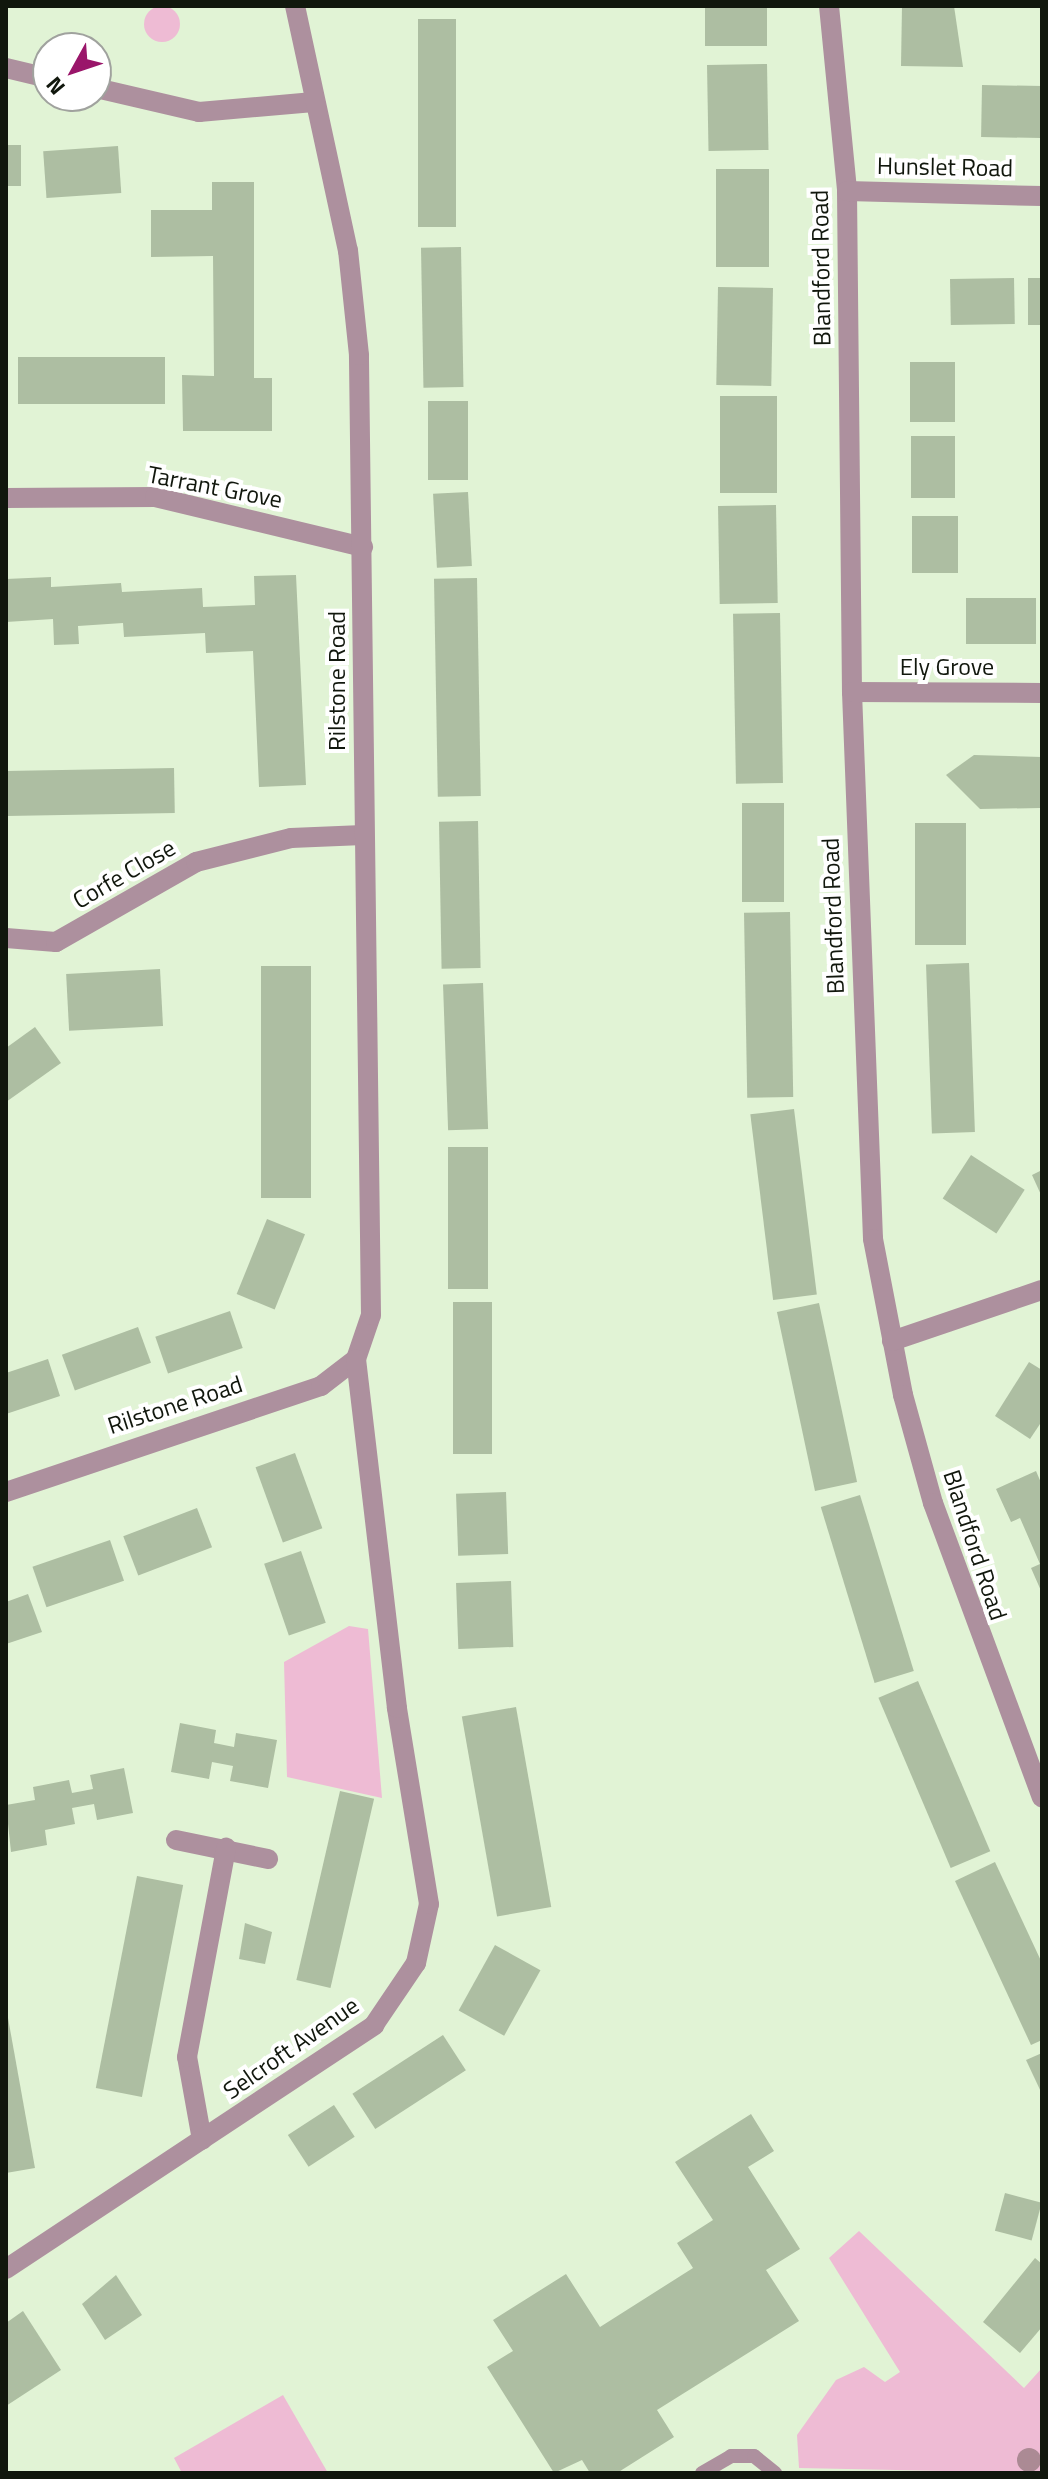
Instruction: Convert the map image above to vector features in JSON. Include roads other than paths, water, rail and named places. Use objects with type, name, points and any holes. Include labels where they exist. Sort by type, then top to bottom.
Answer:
[{"type":"street","name":"Rilstone Road","points":[[295,6],[348,251],[359,355],[371,1315],[356,1359],[397,1708]]},
{"type":"street","name":"Blandford Road","points":[[829,6],[847,191],[852,692],[873,1239],[892,1341],[933,1503],[1042,1798]]},
{"type":"street","points":[[6,68],[32,74]]},
{"type":"street","points":[[112,92],[199,112],[314,102]]},
{"type":"street","name":"Hunslet Road","points":[[847,191],[1042,196]]},
{"type":"street","name":"Tarrant Grove","points":[[6,498],[155,497],[363,547]]},
{"type":"street","name":"Ely Grove","points":[[852,692],[1042,693]]},
{"type":"street","name":"Corfe Close","points":[[6,938],[56,942],[196,862],[291,838],[363,835]]},
{"type":"street","points":[[892,1341],[1042,1290]]},
{"type":"street","name":"Rilstone Road","points":[[6,1492],[321,1386],[356,1359]]},
{"type":"street","name":"Selcroft Avenue","points":[[6,2269],[374,2025],[416,1963],[429,1904],[397,1708]]},
{"type":"street","points":[[176,1840],[268,1859]]},
{"type":"street","name":"Selcroft Avenue","points":[[202,2140],[187,2057],[226,1848]]},
{"type":"lane","points":[[702,2473],[731,2456],[754,2456],[775,2473]]}]
